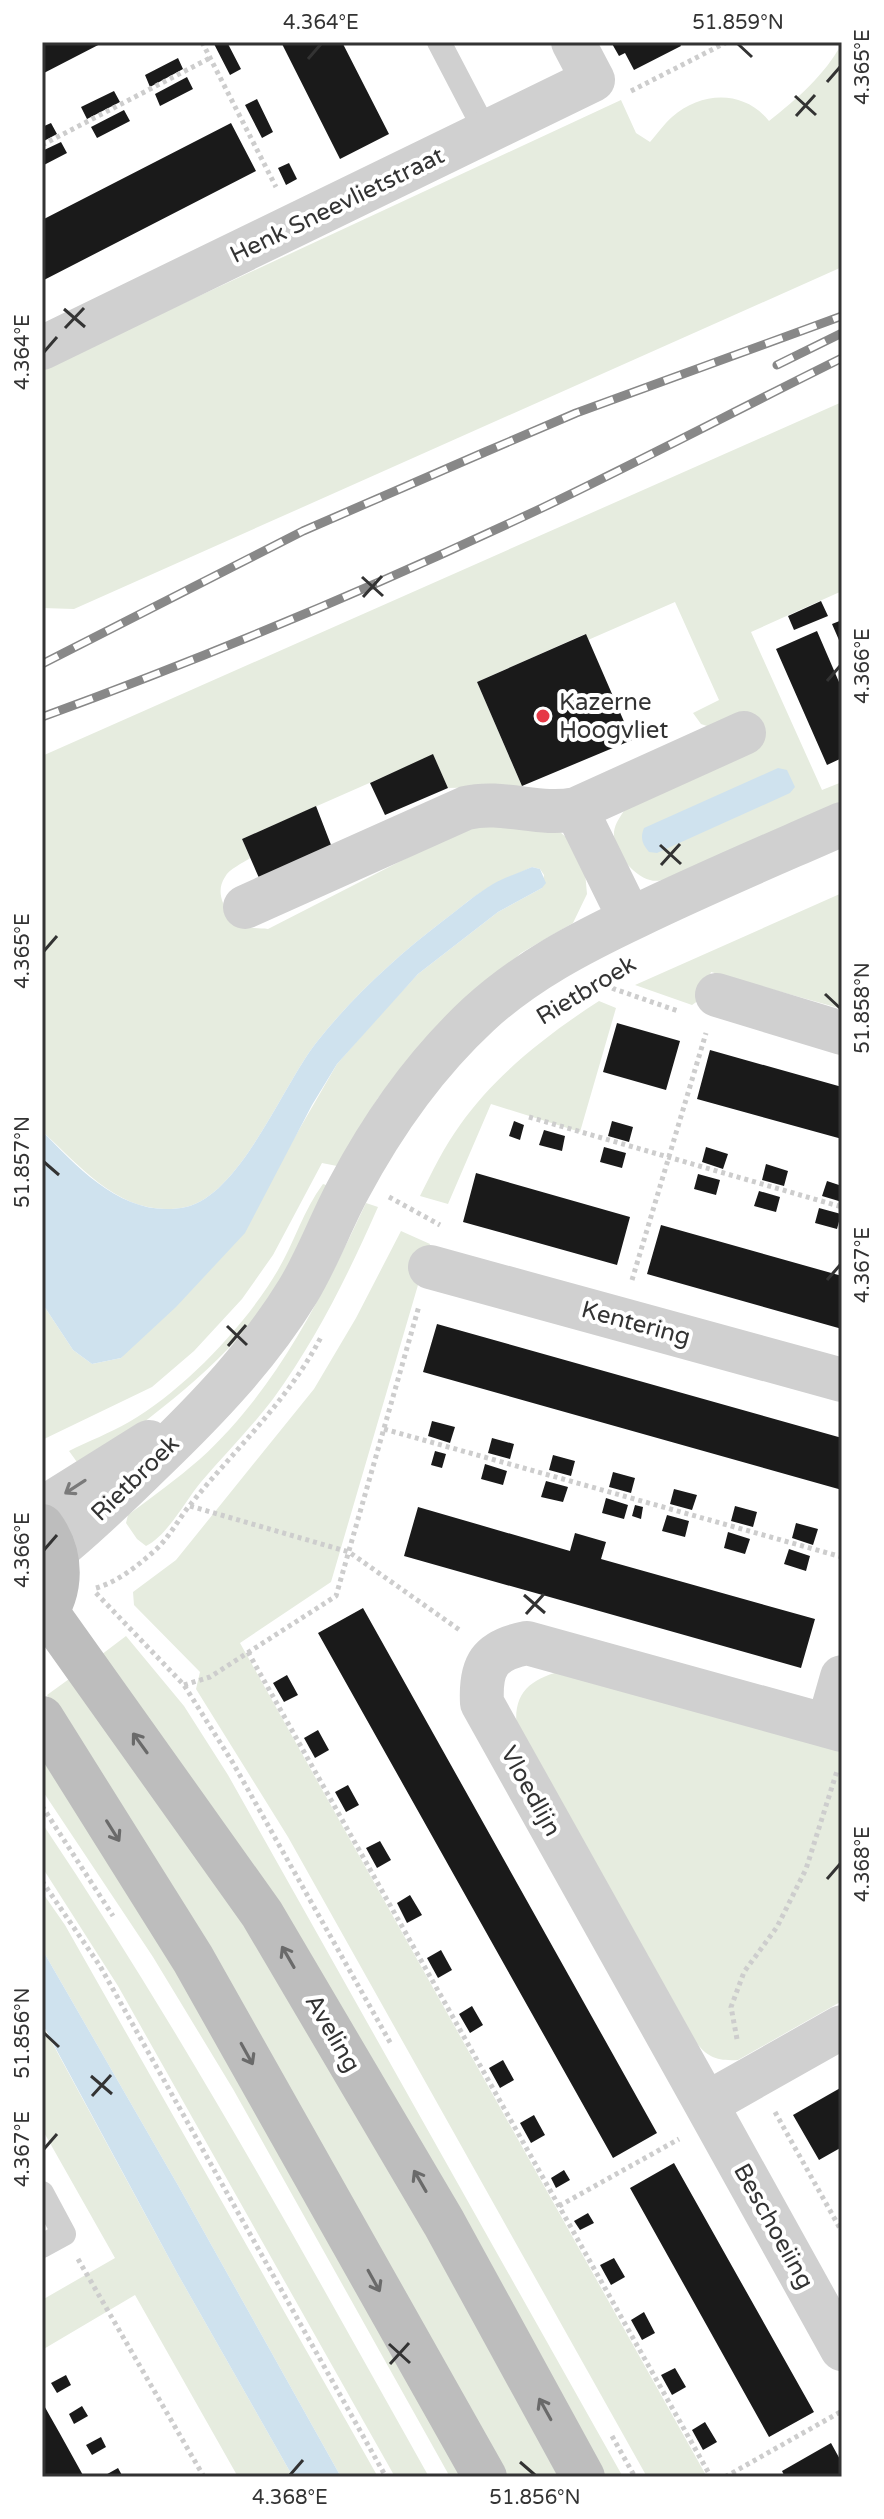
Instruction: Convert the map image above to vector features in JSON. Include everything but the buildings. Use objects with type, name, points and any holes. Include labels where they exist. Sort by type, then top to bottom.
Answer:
[{"type":"main road","points":[[44,1615],[58,1582],[48,1538]]},
{"type":"main road","name":"Aveling","points":[[44,1615],[262,1914],[444,2223],[583,2477]]},
{"type":"main road","points":[[42,1718],[193,1959],[485,2477]]},
{"type":"street","points":[[573,42],[593,80]]},
{"type":"street","name":"Henk Sneevlietstraat","points":[[42,348],[593,80]]},
{"type":"street","points":[[245,907],[466,808],[496,804],[548,812],[576,809],[744,733]]},
{"type":"street","name":"Rietbroek","points":[[576,809],[630,919]]},
{"type":"street","name":"Rietbroek","points":[[48,1538],[98,1515],[213,1403],[265,1340],[299,1290],[349,1187],[391,1115],[433,1063],[478,1015],[524,976],[630,919],[842,824]]},
{"type":"street","points":[[713,1008],[842,1033]]},
{"type":"street","name":"Kentering","points":[[430,1267],[842,1380]]},
{"type":"street","name":"Rietbroek","points":[[42,1509],[213,1403]]},
{"type":"street","points":[[495,1655],[507,1646],[527,1643],[836,1742],[842,1677]]},
{"type":"street","name":"Vloedlijn","points":[[495,1655],[486,1665],[481,1681],[482,1703],[710,2112]]},
{"type":"street","points":[[710,2112],[755,2076],[842,2027]]},
{"type":"street","name":"Beschoeiing","points":[[710,2112],[842,2349]]},
{"type":"lane","points":[[439,42],[486,132]]},
{"type":"lane","points":[[42,2193],[64,2234],[42,2246]]},
{"type":"path","points":[[202,42],[295,225]]},
{"type":"path","points":[[593,80],[627,93],[727,42]]},
{"type":"path","points":[[42,145],[210,58]]},
{"type":"path","name":"Rietbroek","points":[[605,975],[592,981],[713,1008]]},
{"type":"path","points":[[620,1319],[713,1008]]},
{"type":"path","points":[[529,1117],[842,1207]]},
{"type":"path","points":[[184,1685],[210,1677],[336,1596],[442,1226],[389,1196],[396,1184]]},
{"type":"path","points":[[384,1429],[842,1557]]},
{"type":"path","points":[[190,1506],[349,1552],[495,1655]]},
{"type":"path","points":[[248,1652],[711,2477]]},
{"type":"path","points":[[836,1742],[806,1869],[777,1927],[744,1972],[731,2007],[736,2038],[840,2221],[842,2232]]},
{"type":"path","points":[[42,1881],[100,1966],[386,2477]]},
{"type":"path","points":[[559,2206],[710,2112]]},
{"type":"path","points":[[64,2234],[204,2477]]},
{"type":"path","points":[[725,2477],[842,2411]]},
{"type":"shaded area","points":[[842,43],[842,267],[74,609],[42,608],[42,369],[621,100],[636,133],[650,142],[684,108],[709,99],[735,99],[759,111],[769,121],[810,86]]},
{"type":"shaded area","points":[[842,402],[842,591],[751,632],[822,790],[842,782],[842,804],[668,879],[654,881],[643,877],[625,861],[615,839],[618,820],[625,809],[707,726],[701,724],[693,713],[719,700],[675,602],[588,640],[585,634],[477,682],[522,786],[448,788],[433,755],[242,839],[250,858],[227,874],[221,892],[230,914],[253,928],[268,929],[475,823],[553,826],[567,838],[585,872],[587,894],[573,923],[521,953],[428,1038],[378,1098],[337,1166],[322,1163],[273,1255],[242,1299],[194,1351],[152,1387],[42,1440],[42,1303],[73,1350],[92,1364],[121,1358],[289,1147],[337,1064],[379,1016],[418,974],[498,912],[542,888],[544,875],[540,869],[532,867],[489,887],[376,977],[316,1043],[242,1161],[206,1198],[186,1207],[164,1209],[143,1206],[106,1188],[42,1131],[42,756]]},
{"type":"shaded area","points":[[842,893],[842,1009],[711,972],[702,998],[692,1005],[635,985]]},
{"type":"shaded area","points":[[599,1001],[616,1008],[580,1132],[491,1104],[448,1204],[420,1196],[454,1133],[489,1089],[542,1042]]},
{"type":"shaded area","points":[[323,1184],[329,1186],[293,1260],[269,1300],[249,1325],[182,1392],[82,1469],[69,1451],[150,1409],[192,1374],[231,1334],[278,1270]]},
{"type":"shaded area","points":[[366,1203],[378,1207],[331,1306],[289,1377],[201,1482],[169,1526],[146,1546],[126,1523],[128,1515],[200,1459],[252,1403],[295,1340]]},
{"type":"shaded area","points":[[401,1231],[430,1244],[331,1582],[240,1643],[707,2477],[647,2477],[288,1837],[196,1689],[200,1672],[134,1605],[133,1592],[176,1560],[314,1389],[356,1318]]},
{"type":"shaded area","points":[[126,1636],[184,1706],[228,1775],[623,2477],[596,2477],[93,1661]]},
{"type":"shaded area","points":[[566,1670],[842,1748],[842,2001],[738,2060],[714,2057],[700,2047],[517,1729],[518,1705],[526,1689],[543,1677]]},
{"type":"shaded area","points":[[76,1674],[237,1902],[565,2477],[499,2477],[108,1795],[47,1695]]},
{"type":"shaded area","points":[[42,1740],[468,2477],[450,2477],[233,2089],[153,1957],[42,1790]]},
{"type":"shaded area","points":[[42,1823],[194,2064],[429,2477],[395,2477],[118,1986],[42,1867]]},
{"type":"shaded area","points":[[42,1892],[65,1925],[378,2477],[341,2477],[42,1949]]},
{"type":"shaded area","points":[[42,2024],[176,2271],[293,2477],[238,2477],[135,2295],[42,2350],[42,2300],[115,2258],[42,2129]]},
{"type":"water","points":[[778,768],[787,770],[795,787],[790,793],[657,853],[649,852],[645,846],[642,838],[644,828]]},
{"type":"water","points":[[532,867],[540,869],[546,883],[542,888],[498,912],[418,974],[337,1064],[245,1233],[176,1307],[121,1358],[92,1364],[73,1350],[42,1303],[42,1131],[88,1176],[124,1199],[164,1209],[186,1207],[206,1198],[242,1161],[316,1043],[360,993],[409,948],[474,897]]},
{"type":"water","points":[[42,1949],[341,2477],[293,2477],[176,2271],[42,2023]]},
{"type":"railway","points":[[42,664],[303,531],[576,413],[842,316]]},
{"type":"railway","points":[[777,365],[842,333]]},
{"type":"railway","points":[[42,717],[233,644],[421,564],[581,489],[842,358]]},
{"type":"place","name":"Kazerne Hoogvliet","points":[[543,716]]}]
